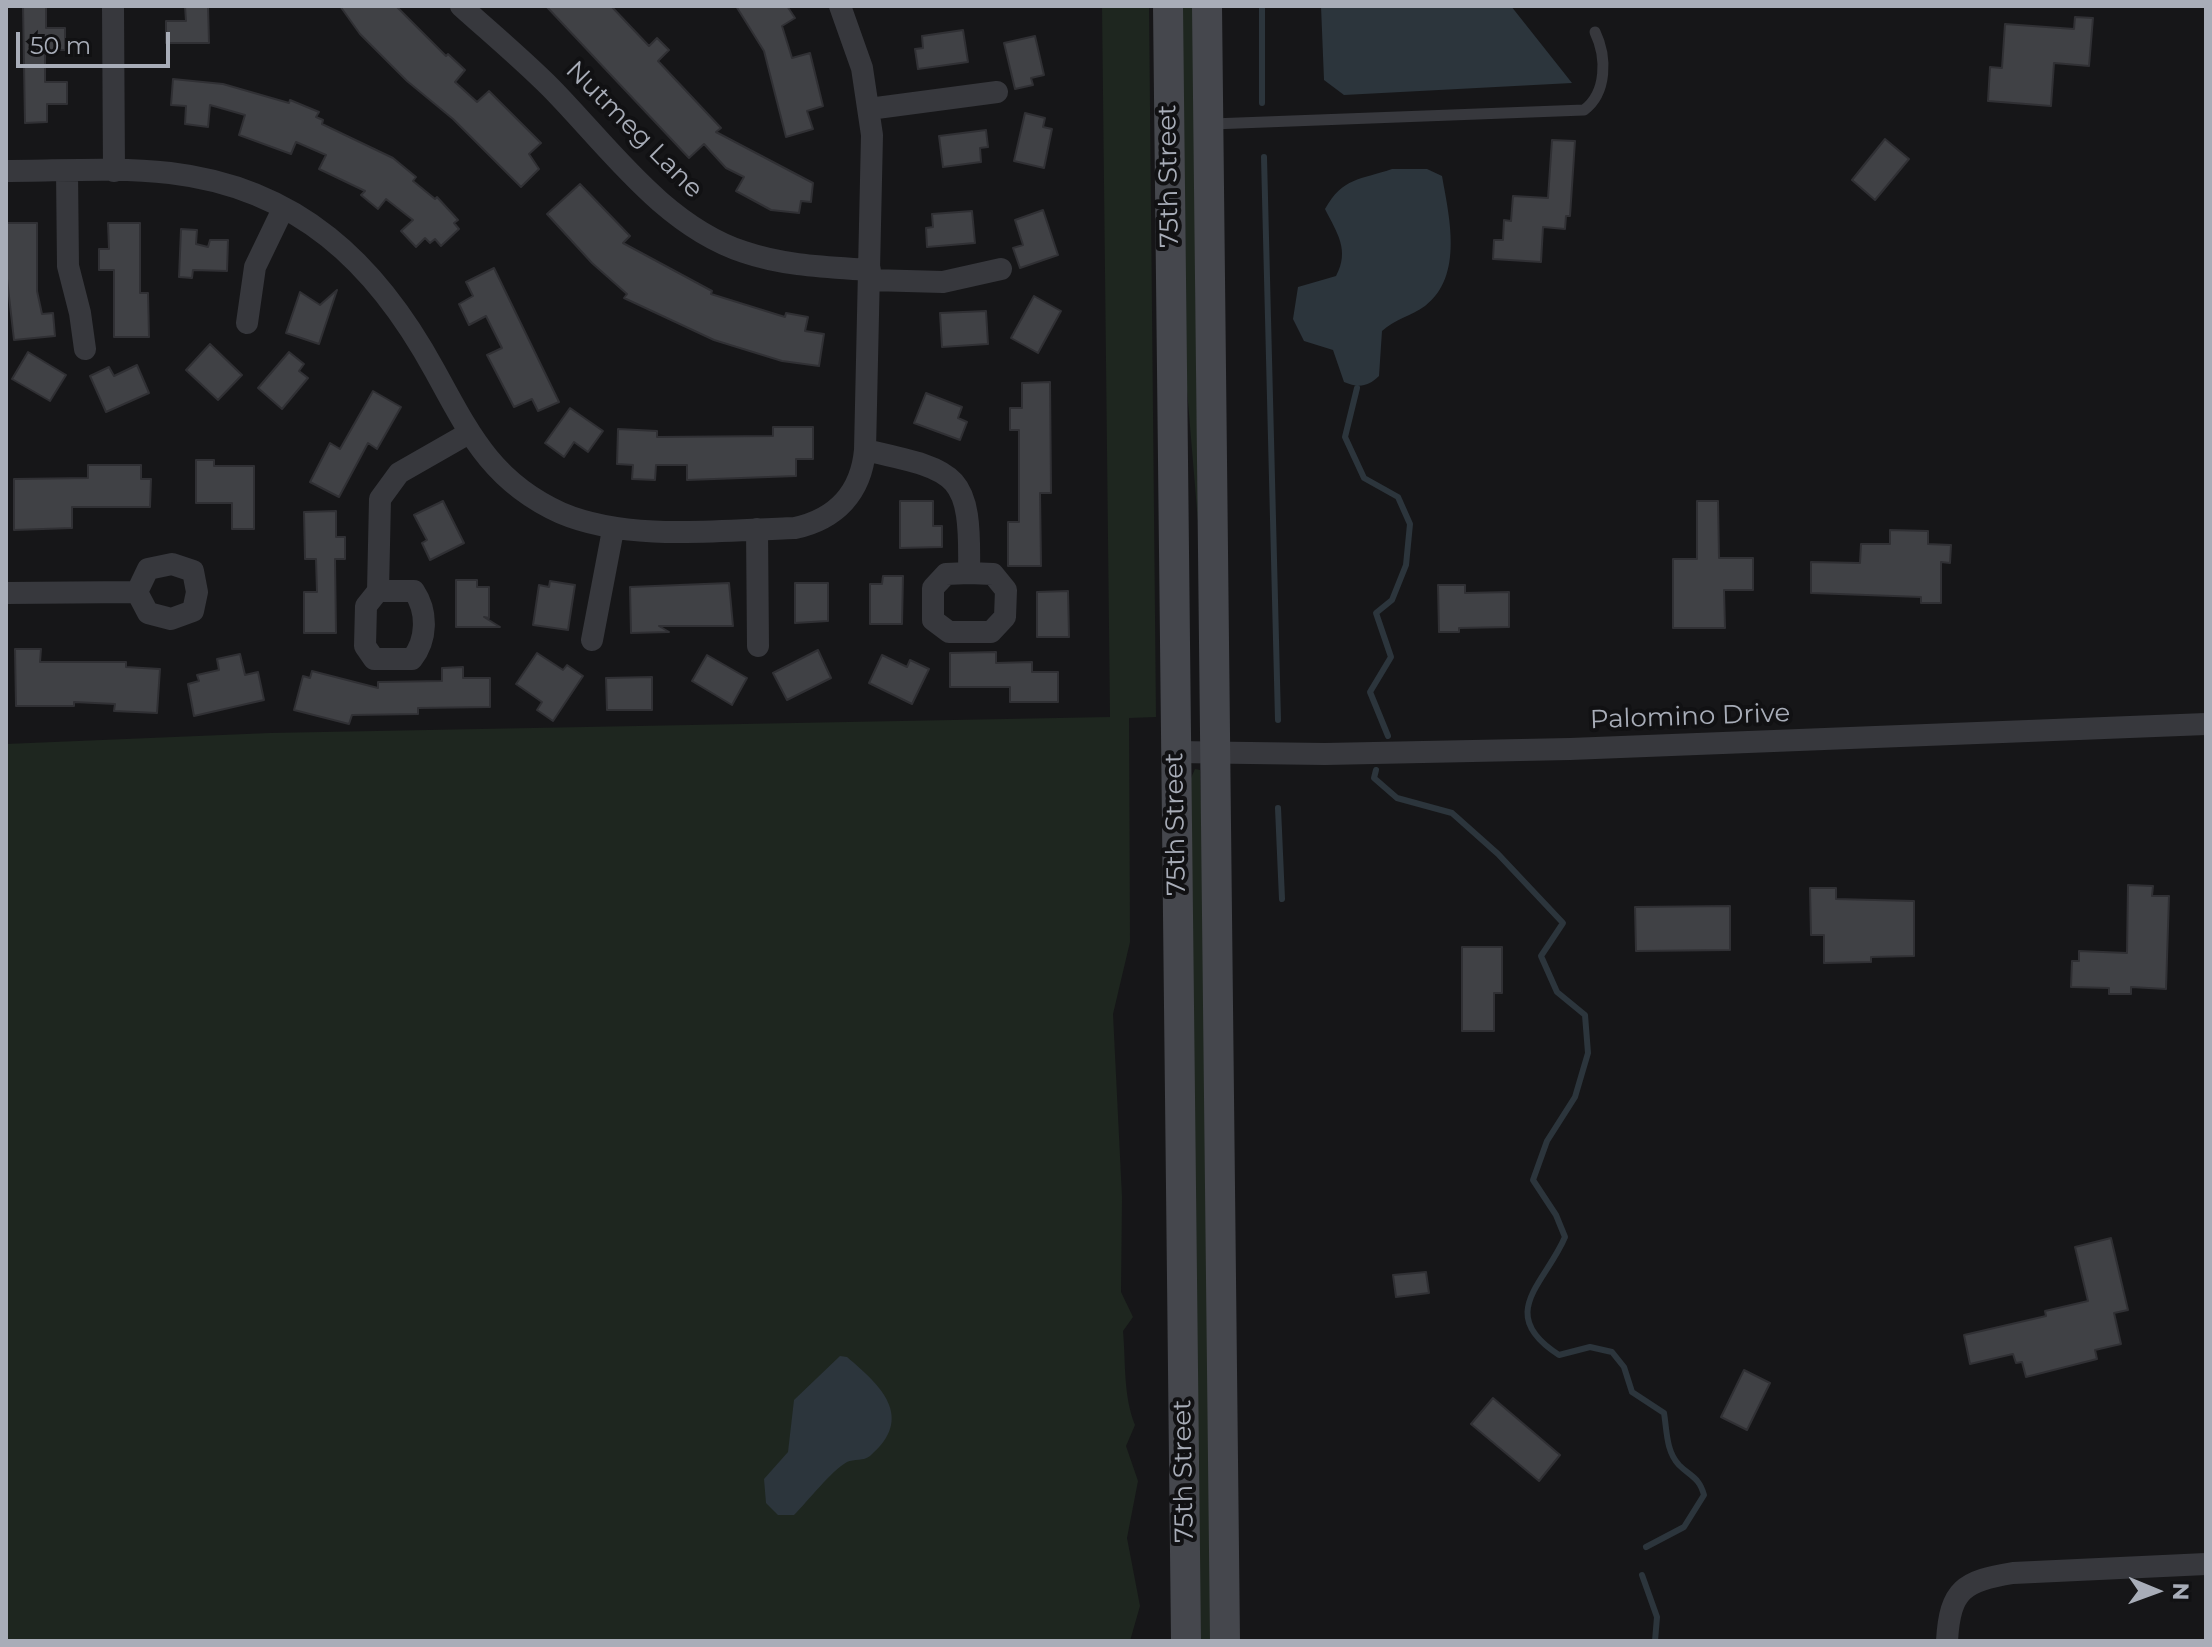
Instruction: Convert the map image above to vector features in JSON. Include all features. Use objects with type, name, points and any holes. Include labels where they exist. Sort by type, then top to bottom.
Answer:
[{"type":"main road","name":"75th Street","points":[[1168,6],[1225,1641]]},
{"type":"main road","name":"75th Street","points":[[1186,1641],[1195,752],[1208,124],[1207,6]]},
{"type":"street","points":[[113,6],[114,171]]},
{"type":"street","name":"Nutmeg Lane","points":[[461,6],[536,73],[655,196],[689,224],[742,251],[777,261],[943,282],[1001,269]]},
{"type":"street","points":[[6,171],[150,171],[202,178],[262,197],[333,239],[384,289],[413,330],[485,457],[532,497],[568,516],[613,530],[795,528],[817,523],[835,512],[854,489],[865,450],[870,275],[869,109],[856,46],[840,6]]},
{"type":"street","points":[[869,109],[997,92]]},
{"type":"street","points":[[67,171],[68,266],[85,349]]},
{"type":"street","points":[[247,323],[255,267],[283,209]]},
{"type":"street","points":[[378,591],[378,510],[385,488],[399,473],[469,433]]},
{"type":"street","points":[[865,450],[936,467],[959,486],[968,513],[969,573]]},
{"type":"street","points":[[757,529],[758,646]]},
{"type":"street","points":[[592,640],[613,530]]},
{"type":"street","points":[[6,593],[137,592]]},
{"type":"street","name":"Palomino Drive","points":[[1195,752],[1325,754],[1570,749],[2206,724]]},
{"type":"street","points":[[1947,1641],[1952,1602],[1964,1586],[1985,1578],[2013,1573],[2206,1564]]},
{"type":"lane","points":[[1208,124],[1584,110],[1595,102],[1602,80],[1603,48],[1595,32]]},
{"type":"shaded area","points":[[1102,6],[1149,6],[1156,717],[1129,718],[1130,942],[1113,1014],[1122,1197],[1121,1292],[1133,1317],[1123,1331],[1127,1390],[1135,1425],[1126,1446],[1138,1481],[1127,1538],[1140,1606],[1130,1641],[6,1641],[6,744],[270,733],[1110,717]]},
{"type":"shaded area","points":[[1181,6],[1193,6],[1198,522],[1184,354]]},
{"type":"shaded area","points":[[1321,6],[1511,6],[1572,83],[1344,95],[1324,80]]},
{"type":"shaded area","points":[[1392,169],[1427,169],[1442,176],[1450,227],[1449,262],[1445,279],[1425,306],[1382,331],[1379,376],[1367,384],[1354,385],[1344,382],[1333,350],[1304,341],[1293,319],[1298,287],[1336,276],[1340,267],[1340,242],[1325,209],[1332,199],[1353,181]]},
{"type":"shaded area","points":[[1195,769],[1200,770],[1202,837],[1211,1641],[1199,1641],[1191,778]]},
{"type":"shaded area","points":[[840,1356],[847,1357],[881,1390],[892,1415],[890,1428],[884,1442],[870,1456],[841,1466],[794,1515],[778,1515],[766,1503],[764,1479],[788,1452],[794,1400]]},
{"type":"building","points":[[23,6],[46,6],[46,28],[65,28],[65,50],[45,50],[45,82],[67,82],[67,104],[47,104],[47,122],[25,123]]},
{"type":"building","points":[[185,6],[208,6],[209,43],[166,43],[166,21],[186,21]]},
{"type":"building","points":[[340,6],[396,6],[446,56],[448,54],[465,70],[455,82],[477,102],[489,91],[541,143],[529,154],[539,169],[521,187],[453,119],[407,81],[360,34]]},
{"type":"building","points":[[546,6],[611,6],[649,46],[657,38],[669,50],[658,61],[721,128],[716,132],[813,183],[811,202],[801,201],[799,213],[771,210],[736,191],[744,177],[726,168],[704,144],[689,158]]},
{"type":"building","points":[[736,6],[787,6],[795,18],[782,26],[792,58],[810,53],[823,106],[807,111],[813,129],[786,137],[764,51]]},
{"type":"building","points":[[2075,17],[2093,18],[2089,66],[2054,63],[2051,106],[1988,101],[1990,67],[2002,68],[2005,24],[2074,29]]},
{"type":"building","points":[[963,30],[968,62],[918,69],[915,49],[923,48],[922,36]]},
{"type":"building","points":[[1035,36],[1044,75],[1031,78],[1033,85],[1015,89],[1004,43]]},
{"type":"building","points":[[173,79],[223,84],[289,103],[290,100],[319,112],[316,117],[323,120],[322,124],[393,158],[416,177],[413,181],[435,199],[437,197],[458,220],[454,223],[459,229],[441,246],[435,239],[430,243],[425,238],[416,247],[401,231],[413,220],[386,199],[378,209],[361,195],[365,191],[319,169],[326,155],[296,142],[291,154],[239,135],[245,115],[210,105],[208,127],[185,124],[186,106],[171,105]]},
{"type":"building","points":[[1025,113],[1045,118],[1043,127],[1052,129],[1044,168],[1014,161]]},
{"type":"building","points":[[986,130],[988,147],[980,148],[981,162],[943,167],[939,136]]},
{"type":"building","points":[[1885,139],[1909,159],[1875,200],[1852,180]]},
{"type":"building","points":[[1552,140],[1575,141],[1570,216],[1566,216],[1565,229],[1543,227],[1541,262],[1493,259],[1494,240],[1503,240],[1504,220],[1511,221],[1513,196],[1548,198]]},
{"type":"building","points":[[580,184],[630,236],[623,243],[712,291],[711,294],[785,317],[786,313],[808,317],[805,331],[824,334],[819,366],[782,361],[714,340],[624,298],[627,294],[592,263],[547,214]]},
{"type":"building","points":[[1043,210],[1058,255],[1020,268],[1013,248],[1023,245],[1015,220]]},
{"type":"building","points":[[972,211],[975,243],[927,247],[926,228],[933,227],[932,214]]},
{"type":"building","points":[[6,223],[37,223],[37,291],[42,314],[53,313],[55,336],[14,340],[6,270]]},
{"type":"building","points":[[108,223],[140,223],[140,293],[148,293],[149,337],[114,337],[114,270],[99,270],[99,249],[109,249]]},
{"type":"building","points":[[181,229],[197,230],[196,244],[208,247],[210,240],[228,240],[227,271],[193,270],[192,278],[179,277]]},
{"type":"building","points":[[494,268],[559,402],[538,411],[532,399],[514,407],[487,355],[502,348],[486,316],[469,325],[459,304],[473,296],[466,282]]},
{"type":"building","points":[[337,290],[319,344],[286,333],[300,292],[320,305]]},
{"type":"building","points":[[1034,296],[1061,311],[1038,353],[1011,338]]},
{"type":"building","points":[[986,311],[988,344],[942,347],[940,313]]},
{"type":"building","points":[[210,344],[242,375],[218,400],[186,370]]},
{"type":"building","points":[[28,352],[66,375],[50,401],[12,379]]},
{"type":"building","points":[[289,352],[304,364],[299,371],[308,378],[282,409],[258,388]]},
{"type":"building","points":[[137,365],[149,393],[106,412],[90,376],[109,367],[114,376]]},
{"type":"building","points":[[1050,382],[1051,493],[1040,493],[1041,566],[1008,566],[1008,522],[1019,522],[1019,430],[1010,430],[1010,408],[1022,408],[1022,383]]},
{"type":"building","points":[[373,391],[401,407],[377,449],[368,443],[339,497],[310,482],[330,443],[340,449]]},
{"type":"building","points":[[926,393],[962,407],[958,418],[967,422],[960,440],[914,423]]},
{"type":"building","points":[[570,408],[603,431],[588,452],[574,442],[564,457],[545,443]]},
{"type":"building","points":[[773,427],[813,427],[813,459],[796,459],[796,476],[687,480],[687,465],[656,465],[655,480],[632,479],[633,465],[617,464],[618,429],[657,431],[657,437],[773,436]]},
{"type":"building","points":[[196,460],[214,460],[214,466],[254,466],[254,529],[232,529],[232,503],[196,503]]},
{"type":"building","points":[[88,465],[141,465],[141,479],[151,479],[150,507],[72,507],[72,528],[14,530],[14,479],[88,478]]},
{"type":"building","points":[[443,501],[464,543],[430,560],[422,543],[427,540],[414,515]]},
{"type":"building","points":[[900,501],[933,501],[933,526],[942,526],[942,547],[900,548]]},
{"type":"building","points":[[1697,501],[1718,501],[1719,558],[1753,558],[1753,590],[1724,590],[1725,628],[1673,628],[1673,559],[1697,559]]},
{"type":"building","points":[[336,511],[336,537],[345,537],[345,559],[335,559],[336,633],[304,633],[304,592],[317,592],[316,559],[305,559],[304,512]]},
{"type":"building","points":[[1890,530],[1928,531],[1928,544],[1951,545],[1950,563],[1941,562],[1941,603],[1921,603],[1921,597],[1811,593],[1811,562],[1860,563],[1861,544],[1890,544]]},
{"type":"building","points":[[883,576],[903,576],[902,624],[870,624],[870,584],[882,584]]},
{"type":"building","points":[[456,580],[477,580],[477,587],[489,587],[489,618],[484,617],[500,627],[456,627]]},
{"type":"building","points":[[550,581],[575,585],[568,630],[533,625],[539,585],[549,587]]},
{"type":"building","points":[[729,583],[733,626],[659,626],[669,632],[631,633],[630,587]]},
{"type":"building","points":[[795,583],[828,583],[828,621],[795,623]]},
{"type":"building","points":[[1438,585],[1465,585],[1465,593],[1509,592],[1509,627],[1459,628],[1459,632],[1439,632]]},
{"type":"building","points":[[1068,591],[1069,637],[1037,637],[1037,592]]},
{"type":"building","points":[[15,649],[41,649],[40,662],[126,662],[126,667],[160,669],[157,713],[114,711],[115,704],[74,702],[74,706],[16,706]]},
{"type":"building","points":[[818,650],[831,678],[787,700],[773,673]]},
{"type":"building","points":[[996,652],[996,663],[1032,662],[1032,672],[1058,672],[1058,702],[1010,702],[1010,687],[950,687],[950,653]]},
{"type":"building","points":[[537,653],[563,670],[567,665],[583,676],[553,721],[537,710],[542,702],[516,684]]},
{"type":"building","points":[[240,654],[245,675],[258,672],[264,700],[194,716],[188,684],[199,681],[197,675],[219,670],[217,659]]},
{"type":"building","points":[[707,655],[747,678],[732,705],[692,681]]},
{"type":"building","points":[[882,655],[907,667],[910,660],[929,669],[912,704],[869,683]]},
{"type":"building","points":[[463,667],[463,678],[490,678],[490,707],[418,708],[418,714],[352,715],[349,724],[294,710],[303,676],[310,678],[312,671],[378,688],[378,682],[442,681],[442,668]]},
{"type":"building","points":[[652,677],[652,710],[607,710],[606,678]]},
{"type":"building","points":[[2128,885],[2153,886],[2152,896],[2169,896],[2166,989],[2131,987],[2131,994],[2109,994],[2109,988],[2071,987],[2072,961],[2079,961],[2079,951],[2127,953]]},
{"type":"building","points":[[1810,888],[1836,888],[1836,899],[1914,901],[1914,956],[1871,957],[1871,962],[1824,963],[1824,935],[1811,935]]},
{"type":"building","points":[[1730,906],[1730,950],[1636,951],[1635,907]]},
{"type":"building","points":[[1462,947],[1502,947],[1502,993],[1494,993],[1494,1031],[1462,1031]]},
{"type":"building","points":[[2111,1238],[2128,1310],[2114,1313],[2121,1344],[2095,1350],[2097,1359],[2026,1377],[2022,1362],[2016,1363],[2013,1354],[1970,1364],[1964,1335],[2046,1316],[2045,1311],[2088,1301],[2075,1247]]},
{"type":"building","points":[[1426,1272],[1429,1293],[1396,1297],[1393,1275]]},
{"type":"building","points":[[1744,1370],[1770,1383],[1747,1430],[1721,1417]]},
{"type":"building","points":[[1493,1398],[1560,1455],[1539,1481],[1471,1424]]},
{"type":"waterway","points":[[1262,6],[1262,103]]},
{"type":"waterway","points":[[1264,157],[1278,720]]},
{"type":"waterway","points":[[1357,388],[1345,437],[1364,478],[1398,497],[1410,524],[1406,565],[1392,600],[1376,613],[1391,657],[1370,692],[1388,736]]},
{"type":"waterway","points":[[1376,770],[1374,778],[1397,798],[1452,813],[1498,854],[1563,923],[1541,956],[1557,992],[1585,1015],[1588,1053],[1575,1097],[1547,1141],[1533,1180],[1556,1215],[1565,1237],[1530,1298],[1528,1312],[1530,1326],[1540,1340],[1559,1355],[1590,1347],[1612,1352],[1624,1367],[1632,1392],[1664,1413],[1672,1454],[1697,1481],[1704,1495],[1684,1527],[1646,1547]]},
{"type":"waterway","points":[[1278,808],[1282,899]]},
{"type":"waterway","points":[[1642,1575],[1657,1617],[1655,1641]]}]
